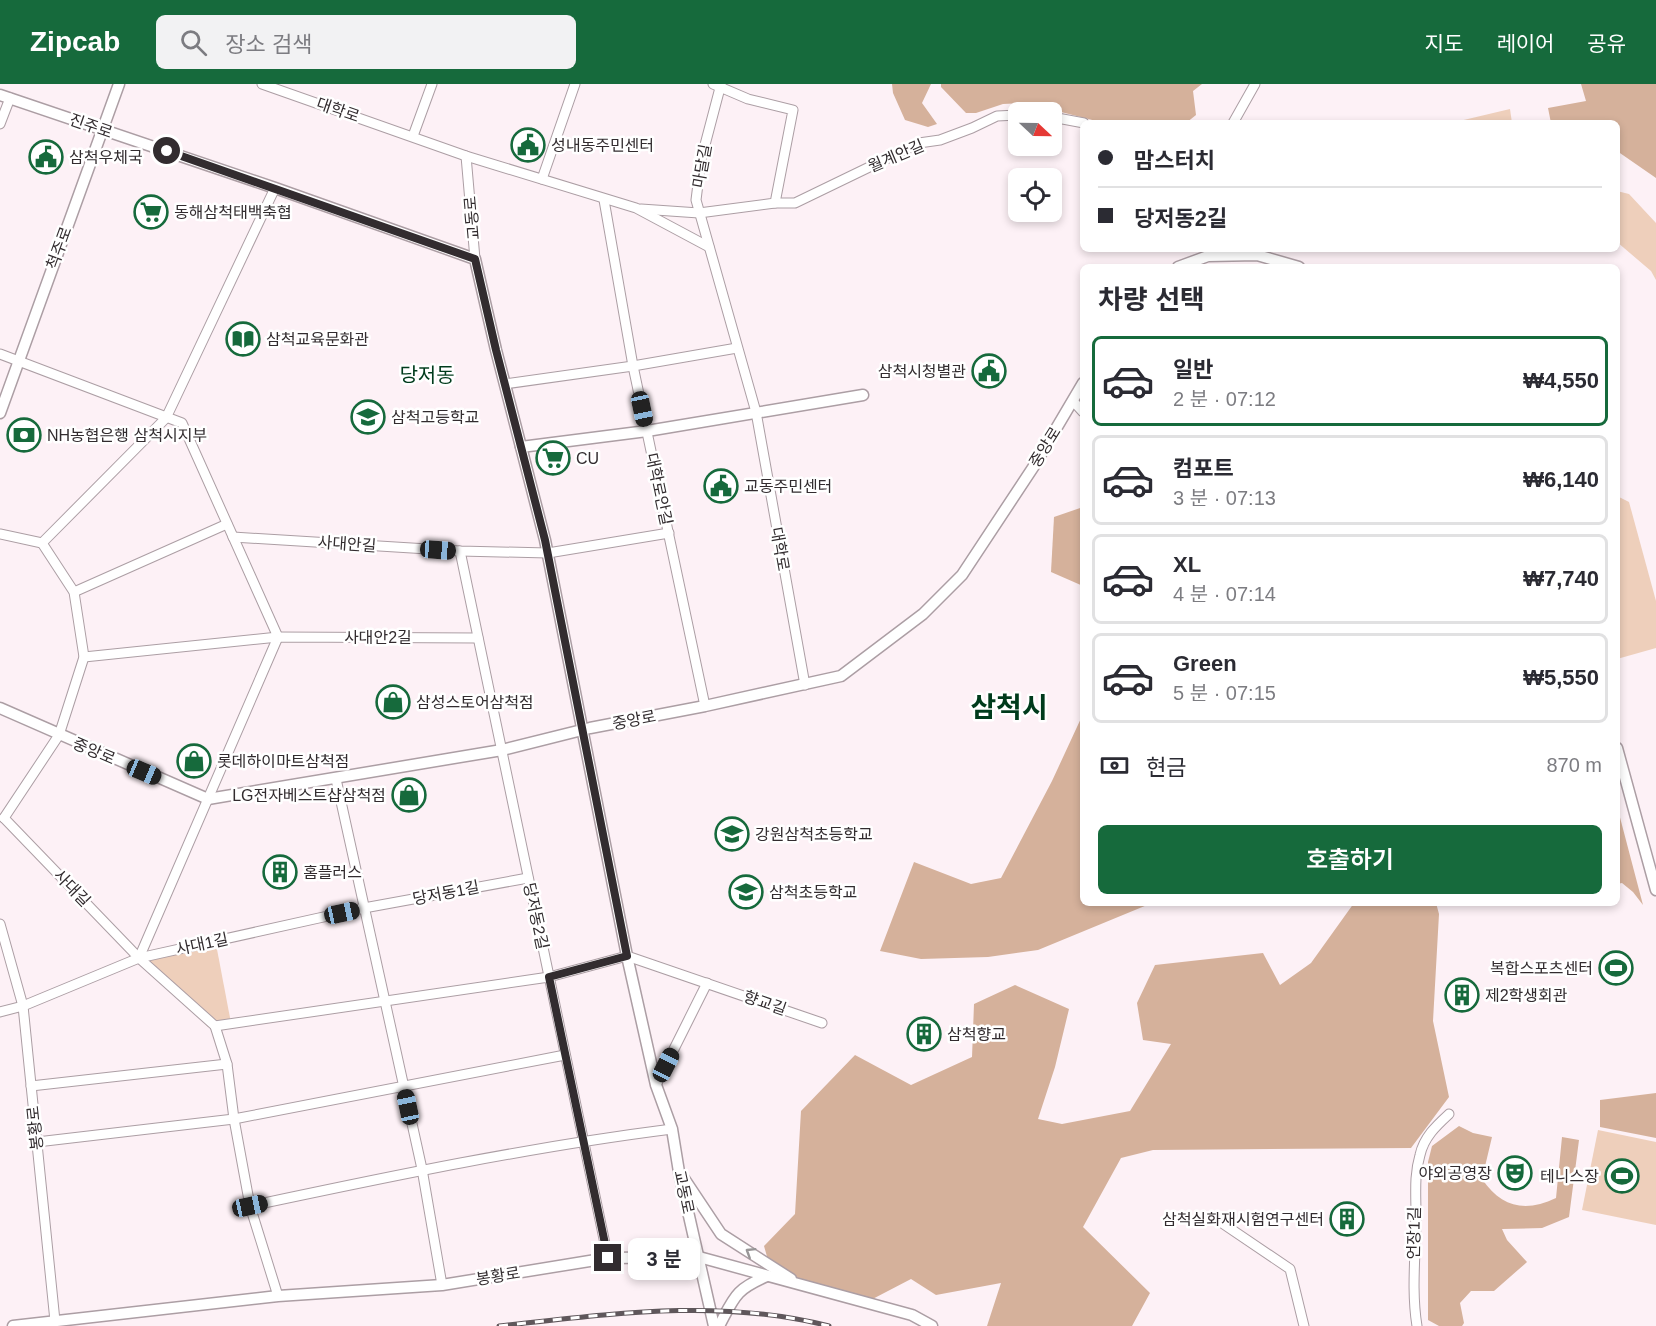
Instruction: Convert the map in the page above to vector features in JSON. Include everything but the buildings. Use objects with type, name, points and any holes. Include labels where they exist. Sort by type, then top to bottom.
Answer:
[{"type":"street","name":"척주로","points":[[0,413],[119,84]]},
{"type":"street","name":"대학로","points":[[262,84],[288,88],[466,156],[604,200],[636,208],[699,213]]},
{"type":"street","points":[[413,136],[432,84]]},
{"type":"street","points":[[542,179],[574,84]]},
{"type":"street","points":[[1235,120],[1256,84]]},
{"type":"street","points":[[718,85],[748,99],[793,110],[775,203]]},
{"type":"street","name":"마달길","points":[[709,247],[696,200],[701,160],[718,85]]},
{"type":"street","name":"진주로","points":[[0,124],[5,96],[475,259]]},
{"type":"street","name":"월계안길","points":[[699,213],[775,203],[795,203],[919,143],[953,136],[998,116],[1008,116]]},
{"type":"street","points":[[1062,119],[1080,122]]},
{"type":"street","name":"교동로","points":[[466,156],[475,259],[548,553],[627,956],[656,1085],[672,1129],[679,1172],[714,1326]]},
{"type":"street","points":[[42,543],[166,418],[275,188]]},
{"type":"street","name":"대학로안길","points":[[604,200],[633,366],[705,706]]},
{"type":"street","name":"대학로","points":[[636,208],[709,247],[756,412],[805,685]]},
{"type":"street","points":[[1184,264],[1208,252],[1257,255],[1288,264]]},
{"type":"street","points":[[505,384],[633,366],[737,348]]},
{"type":"street","points":[[0,354],[182,423],[278,637],[139,957],[23,1006],[0,1012]]},
{"type":"street","name":"중앙로","points":[[0,708],[208,800],[502,750],[583,730],[841,676],[923,614],[962,575],[1016,493],[1080,388]]},
{"type":"street","points":[[521,447],[647,431],[863,395]]},
{"type":"street","points":[[1073,401],[1080,409]]},
{"type":"street","points":[[74,592],[227,524]]},
{"type":"street","points":[[502,750],[460,552],[548,553],[669,533]]},
{"type":"street","points":[[0,534],[42,543],[74,592],[84,657],[278,637]]},
{"type":"street","name":"사대안길","points":[[233,537],[460,552]]},
{"type":"street","name":"사대안2길","points":[[278,637],[478,638]]},
{"type":"street","name":"중앙로","points":[[2,819],[59,735],[84,657]]},
{"type":"street","name":"당저동2길","points":[[502,750],[608,1258]]},
{"type":"street","points":[[1620,759],[1656,890]]},
{"type":"street","points":[[336,779],[422,1169],[442,1285]]},
{"type":"street","name":"사대길","points":[[2,819],[139,957]]},
{"type":"street","name":"당저동1길","points":[[364,908],[528,878]]},
{"type":"street","name":"사대1길","points":[[139,957],[364,908]]},
{"type":"street","name":"봉황로","points":[[0,924],[23,1006],[55,1321]]},
{"type":"street","points":[[215,1026],[549,977],[627,956]]},
{"type":"street","name":"향교길","points":[[627,956],[822,1023]]},
{"type":"street","points":[[139,957],[215,1026],[226,1064],[250,1206],[278,1296]]},
{"type":"street","points":[[656,1085],[707,983]]},
{"type":"street","points":[[37,1142],[234,1119],[565,1055]]},
{"type":"street","points":[[31,1086],[226,1064]]},
{"type":"street","name":"언장1길","points":[[1418,1326],[1414,1305],[1416,1215],[1414,1187],[1420,1154],[1428,1135],[1449,1114]]},
{"type":"street","points":[[250,1206],[422,1169],[583,1140],[672,1129]]},
{"type":"street","points":[[679,1172],[721,1234],[799,1284]]},
{"type":"street","points":[[1222,1223],[1290,1269],[1304,1326]]},
{"type":"street","name":"봉황로","points":[[13,1326],[278,1296],[442,1285],[608,1258],[699,1257],[912,1315],[932,1326]]},
{"type":"street","points":[[719,1326],[734,1297],[746,1285],[767,1276]]},
{"type":"shaded area","points":[[892,84],[931,84],[922,103],[937,124],[928,127],[905,120],[893,93]]},
{"type":"shaded area","points":[[941,84],[1202,84],[1193,91],[1196,115],[1190,120],[1092,120],[1062,112],[1062,102],[1008,102],[976,113],[966,113],[941,87]]},
{"type":"shaded area","points":[[1581,84],[1656,84],[1656,178],[1620,153],[1620,120],[1550,120],[1548,108],[1586,101]]},
{"type":"shaded area","points":[[1510,109],[1512,120],[1464,120]]},
{"type":"shaded area","points":[[1620,192],[1629,194],[1656,223],[1656,280],[1651,271],[1620,245]]},
{"type":"shaded area","points":[[1620,498],[1629,502],[1656,601],[1656,648],[1620,658]]},
{"type":"shaded area","points":[[1080,508],[1080,585],[1051,572],[1054,517]]},
{"type":"shaded area","points":[[1080,720],[1080,906],[1145,906],[1038,950],[988,957],[921,959],[880,951],[914,862],[971,884],[1001,878],[1052,781]]},
{"type":"shaded area","points":[[1620,817],[1643,905],[1620,883]]},
{"type":"shaded area","points":[[1352,906],[1437,906],[1439,914],[1433,1021],[1449,1097],[1411,1148],[1153,1150],[1121,1158],[1083,1227],[1150,1293],[1132,1326],[987,1326],[1001,1283],[936,1295],[911,1279],[863,1304],[770,1267],[764,1246],[795,1214],[801,1111],[855,1055],[911,1085],[972,1057],[974,1004],[1015,985],[1069,1009],[1055,1067],[1038,1119],[1062,1124],[1130,1111],[1171,1044],[1143,1040],[1137,1003],[1155,965],[1263,953],[1280,985],[1311,963]]},
{"type":"shaded area","points":[[216,944],[231,1023],[208,1027],[145,959]]},
{"type":"shaded area","points":[[1656,1093],[1656,1138],[1600,1127],[1600,1100]]},
{"type":"shaded area","points":[[1459,1126],[1473,1133],[1492,1137],[1482,1179],[1497,1196],[1514,1205],[1534,1205],[1556,1198],[1562,1137],[1579,1140],[1569,1217],[1542,1228],[1502,1229],[1507,1240],[1527,1262],[1494,1291],[1471,1291],[1460,1303],[1464,1323],[1462,1326],[1439,1326],[1428,1320],[1428,1162],[1432,1146]]},
{"type":"shaded area","name":"테니스장","points":[[1598,1130],[1656,1142],[1656,1225],[1582,1210]]},
{"type":"railway","points":[[499,1326],[664,1311],[747,1312],[788,1317],[829,1326]]},
{"type":"place","name":"성내동주민센터","points":[[528,145]]},
{"type":"place","name":"삼척우체국","points":[[46,157]]},
{"type":"place","name":"동해삼척태백축협","points":[[151,212]]},
{"type":"place","name":"삼척교육문화관","points":[[243,339]]},
{"type":"place","name":"삼척시청별관","points":[[989,371]]},
{"type":"place","name":"삼척고등학교","points":[[368,417]]},
{"type":"place","name":"NH농협은행 삼척시지부","points":[[24,435]]},
{"type":"place","name":"CU","points":[[553,458]]},
{"type":"place","name":"교동주민센터","points":[[721,486]]},
{"type":"place","name":"삼성스토어삼척점","points":[[393,702]]},
{"type":"place","name":"롯데하이마트삼척점","points":[[194,761]]},
{"type":"place","name":"LG전자베스트샵삼척점","points":[[409,795]]},
{"type":"place","name":"강원삼척초등학교","points":[[732,834]]},
{"type":"place","name":"홈플러스","points":[[280,872]]},
{"type":"place","name":"삼척초등학교","points":[[746,892]]},
{"type":"place","name":"복합스포츠센터","points":[[1616,968]]},
{"type":"place","name":"제2학생회관","points":[[1462,995]]},
{"type":"place","name":"삼척향교","points":[[924,1034]]},
{"type":"place","name":"야외공영장","points":[[1515,1173]]},
{"type":"place","name":"테니스장","points":[[1622,1176]]},
{"type":"place","name":"삼척실화재시험연구센터","points":[[1347,1219]]},
{"type":"district","name":"당저동","points":[[427,375]]},
{"type":"district","name":"삼척시","points":[[1009,707]]},
{"type":"route","points":[[167,151],[475,259],[545,540],[627,956],[549,977],[608,1258]]}]
